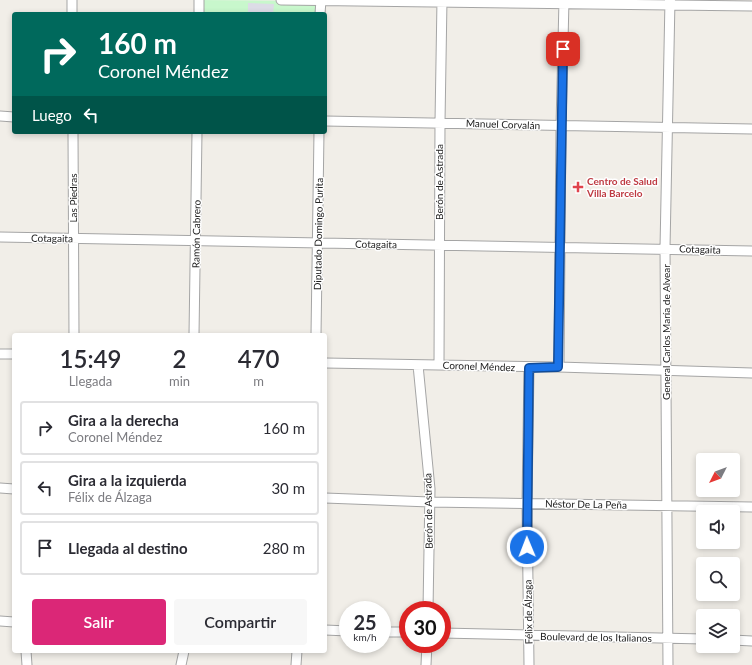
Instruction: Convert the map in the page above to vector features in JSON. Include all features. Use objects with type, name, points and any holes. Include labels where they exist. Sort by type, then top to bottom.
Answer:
[{"type":"street","points":[[72,0],[72,12]]},
{"type":"street","points":[[199,0],[199,12]]},
{"type":"street","points":[[281,0],[670,2],[752,6]]},
{"type":"street","points":[[320,0],[320,12]]},
{"type":"street","name":"Berón de Astrada","points":[[438,365],[442,0]]},
{"type":"street","points":[[558,367],[564,2]]},
{"type":"street","name":"General Carlos María de Alvear","points":[[668,665],[665,248],[670,2]]},
{"type":"street","points":[[0,116],[12,117]]},
{"type":"street","name":"Manuel Corvalán","points":[[327,121],[752,129]]},
{"type":"street","name":"Las Piedras","points":[[72,134],[74,333]]},
{"type":"street","name":"Ramón Cabrero","points":[[194,333],[196,134]]},
{"type":"street","name":"Diputado Domingo Purita","points":[[316,333],[319,134]]},
{"type":"street","name":"Cotagaita","points":[[0,237],[439,244],[560,248],[665,248],[752,251]]},
{"type":"street","points":[[0,354],[12,354]]},
{"type":"street","name":"Coronel Méndez","points":[[327,363],[529,368],[558,367],[752,373]]},
{"type":"street","name":"Berón de Astrada","points":[[418,365],[430,502],[428,601]]},
{"type":"street","name":"Félix de Álzaga","points":[[529,368],[527,503],[529,665]]},
{"type":"street","points":[[0,488],[12,489]]},
{"type":"street","name":"Néstor De La Peña","points":[[327,498],[430,502],[752,507]]},
{"type":"street","points":[[0,621],[12,622]]},
{"type":"street","points":[[327,630],[339,630]]},
{"type":"street","name":"Boulevard de los Italianos","points":[[451,633],[696,639]]},
{"type":"street","points":[[740,640],[752,640]]},
{"type":"street","points":[[26,653],[27,665]]},
{"type":"street","points":[[181,665],[184,653]]},
{"type":"street","points":[[296,665],[297,653]]},
{"type":"street","points":[[426,665],[427,653]]},
{"type":"green space","points":[[199,0],[321,1],[320,12],[199,12]]},
{"type":"shaded area","points":[[248,3],[274,4],[273,12],[248,12]]},
{"type":"place","name":"Centro de Salud Villa Barcelo","points":[[578,187]]},
{"type":"route","points":[[527,547],[529,368],[558,367],[563,49]]}]
